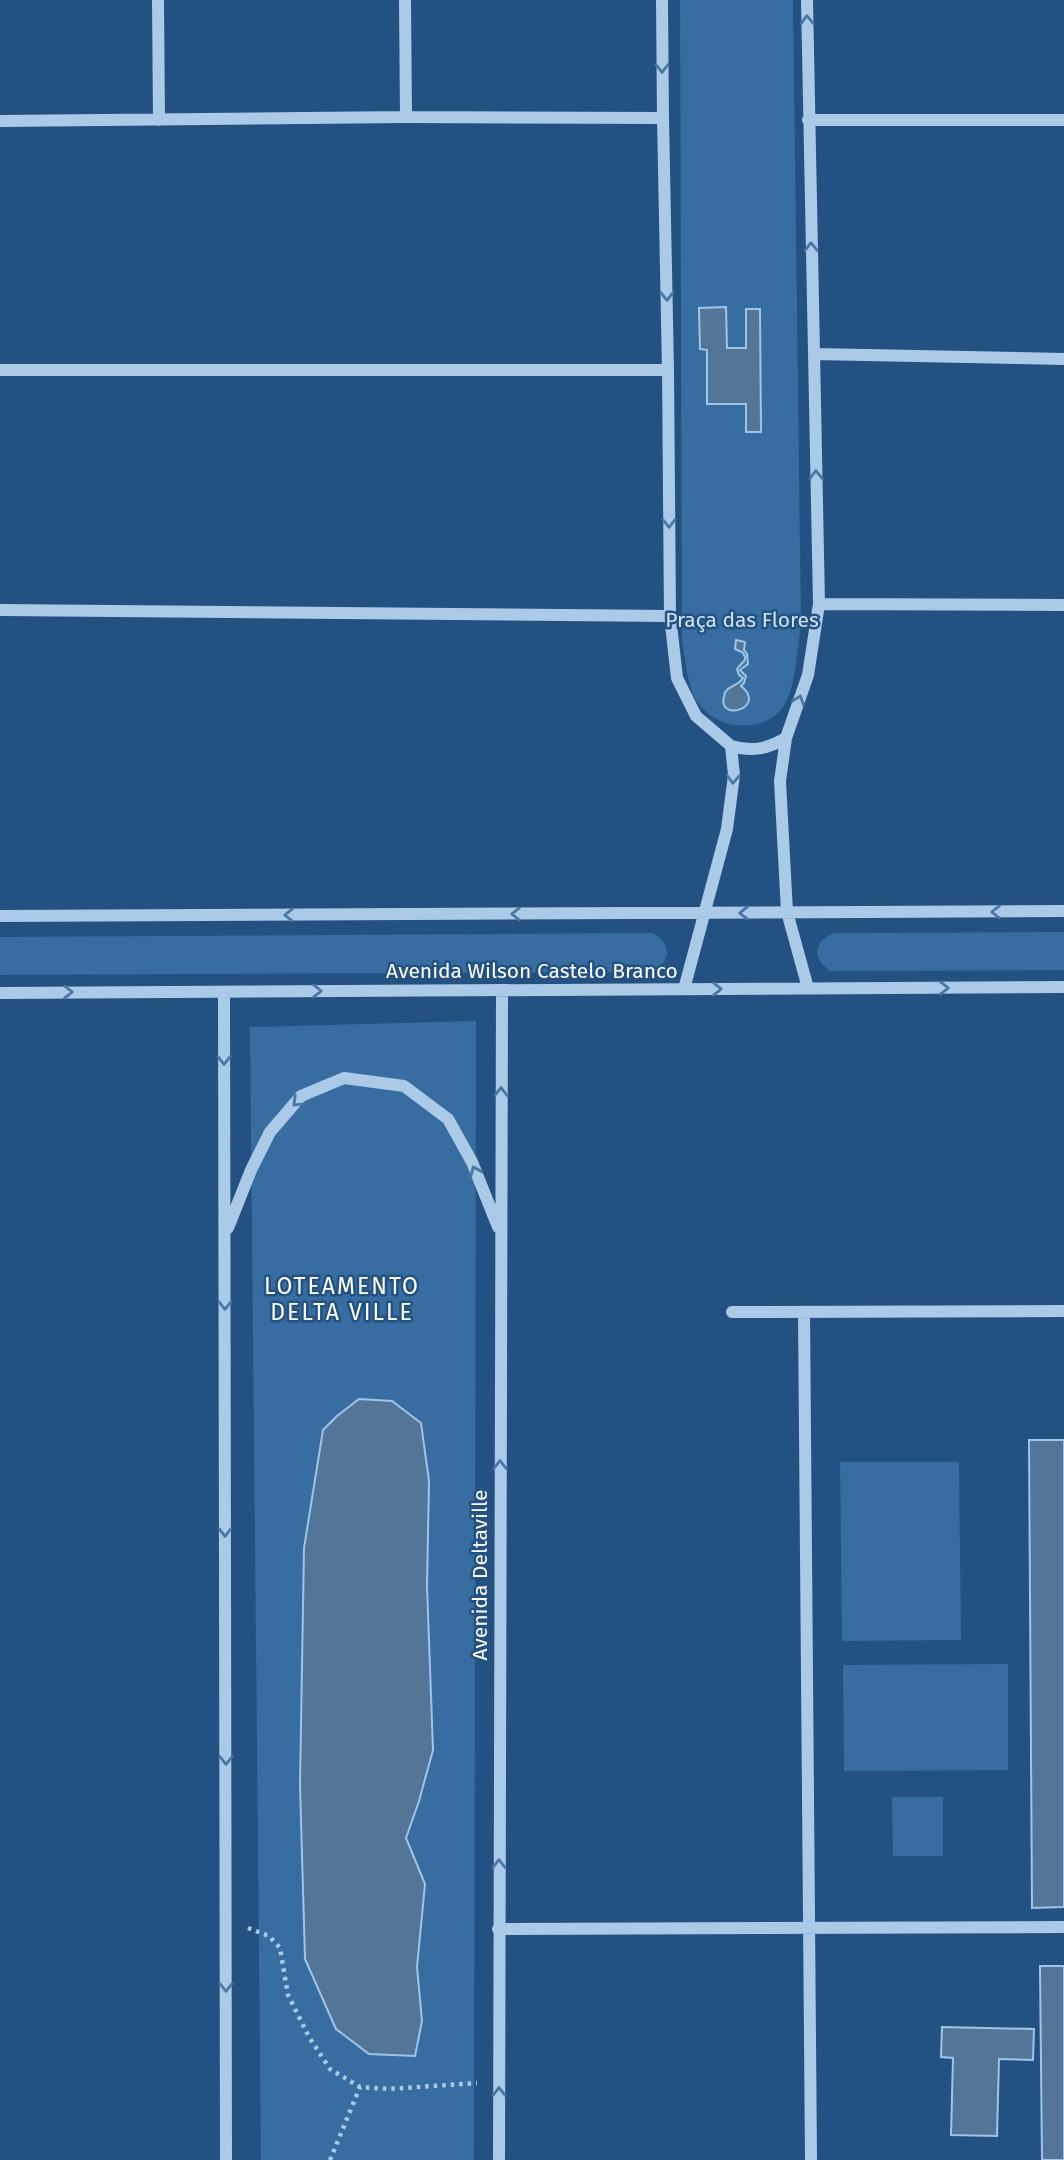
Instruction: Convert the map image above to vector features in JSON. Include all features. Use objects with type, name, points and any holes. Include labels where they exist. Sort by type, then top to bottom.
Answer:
[{"type":"street","points":[[158,0],[159,120]]},
{"type":"street","points":[[405,0],[406,117]]},
{"type":"street","points":[[663,0],[670,616],[677,678],[696,716],[731,746],[746,750],[760,749],[774,745],[786,737]]},
{"type":"street","points":[[807,0],[819,604],[808,675],[786,737],[779,781],[787,912],[808,988]]},
{"type":"street","points":[[0,121],[406,117],[663,118]]},
{"type":"street","points":[[808,120],[1064,120]]},
{"type":"street","points":[[814,354],[1064,359]]},
{"type":"street","points":[[0,370],[668,370]]},
{"type":"street","points":[[819,604],[1064,605]]},
{"type":"street","points":[[0,610],[670,616]]},
{"type":"street","points":[[684,989],[727,829],[734,775],[731,746]]},
{"type":"street","points":[[0,916],[1064,911]]},
{"type":"street","name":"Avenida Wilson Castelo Branco","points":[[0,993],[1064,987]]},
{"type":"street","name":"Avenida Deltaville","points":[[499,2160],[502,990]]},
{"type":"street","points":[[224,992],[226,2160]]},
{"type":"street","points":[[225,1236],[251,1170],[270,1132],[301,1096],[344,1079],[404,1086],[448,1119],[472,1162],[501,1234]]},
{"type":"street","points":[[732,1312],[1064,1311]]},
{"type":"street","points":[[804,1312],[811,2160]]},
{"type":"street","points":[[498,1929],[1064,1927]]},
{"type":"path","points":[[226,1929],[249,1927],[269,1937],[280,1948],[288,1995],[309,2037],[330,2069],[360,2087],[389,2089],[499,2082]]},
{"type":"path","points":[[330,2160],[360,2087]]},
{"type":"green space","name":"Praça das Flores","points":[[680,0],[793,0],[801,625],[793,679],[782,708],[772,718],[745,726],[717,719],[705,711],[696,700],[689,680],[682,642]]},
{"type":"green space","points":[[1064,932],[1064,970],[831,971],[820,962],[818,956],[822,941],[834,933]]},
{"type":"green space","points":[[653,933],[664,943],[667,954],[662,964],[650,972],[0,975],[0,937]]},
{"type":"green space","points":[[476,1021],[474,2160],[261,2160],[250,1027]]},
{"type":"green space","points":[[840,1462],[959,1462],[961,1640],[842,1641]]},
{"type":"green space","points":[[1008,1664],[1008,1770],[844,1771],[843,1665]]},
{"type":"green space","points":[[892,1797],[943,1797],[943,1856],[893,1856]]},
{"type":"shaded area","points":[[726,307],[727,348],[746,348],[746,309],[760,309],[761,432],[746,432],[746,404],[707,404],[707,350],[700,349],[699,308]]},
{"type":"shaded area","points":[[736,640],[745,642],[748,664],[740,670],[746,676],[741,686],[748,694],[749,701],[746,706],[733,711],[727,709],[724,704],[724,696],[727,690],[743,678],[737,669],[745,657],[735,649]]},
{"type":"shaded area","points":[[359,1399],[392,1401],[421,1423],[429,1481],[427,1586],[433,1750],[406,1838],[425,1884],[417,1967],[422,2021],[415,2056],[369,2054],[336,2029],[305,1959],[300,1785],[304,1548],[323,1430]]},
{"type":"shaded area","points":[[1029,1440],[1064,1440],[1064,1907],[1032,1908]]},
{"type":"shaded area","points":[[1040,1966],[1064,1966],[1064,2160],[1042,2160]]},
{"type":"shaded area","points":[[942,2027],[1034,2029],[1033,2060],[999,2059],[997,2136],[951,2135],[953,2058],[941,2057]]},
{"type":"district","name":"LOTEAMENTO DELTA VILLE","points":[[342,1299]]}]
